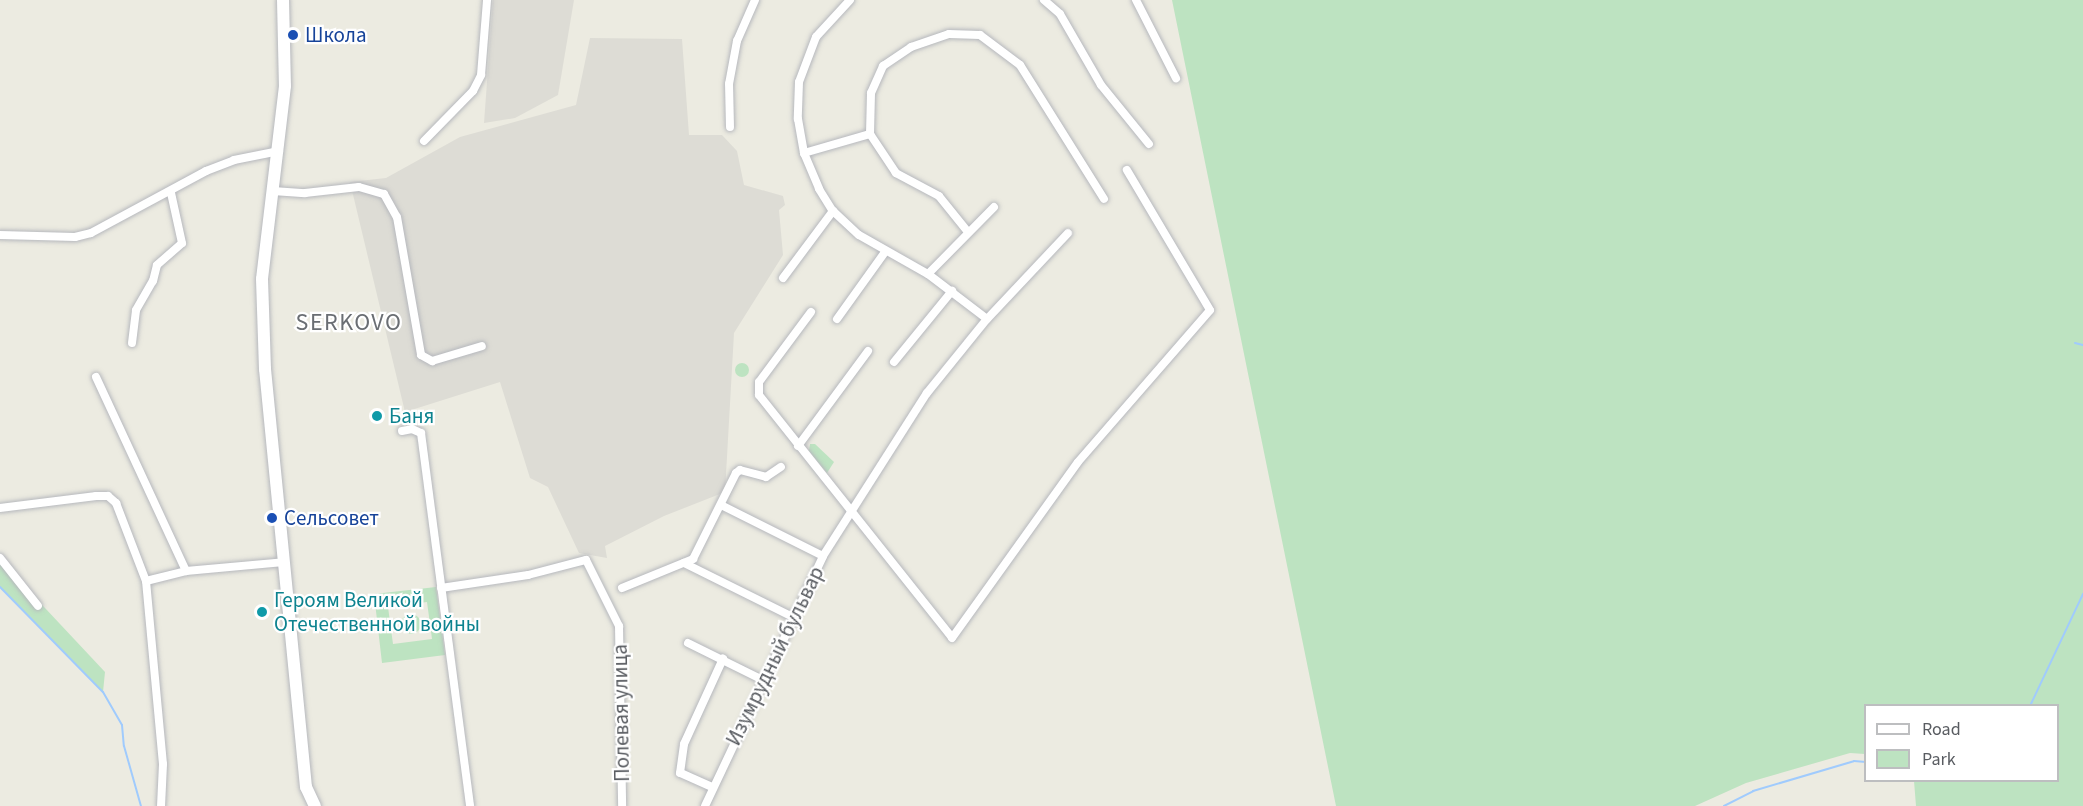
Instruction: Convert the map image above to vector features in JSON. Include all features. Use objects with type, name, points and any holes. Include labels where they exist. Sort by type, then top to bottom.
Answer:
[{"type":"main road","points":[[283,0],[286,57],[279,151],[262,290],[264,369],[311,803]]},
{"type":"street","points":[[424,141],[473,91],[481,75],[487,0]]},
{"type":"street","points":[[730,127],[729,84],[737,41],[755,0]]},
{"type":"street","points":[[850,0],[816,37],[799,82],[798,118],[804,153],[833,211],[885,252],[928,274],[987,319]]},
{"type":"street","points":[[1044,0],[1060,14],[1101,85],[1149,144]]},
{"type":"street","points":[[1136,0],[1176,78]]},
{"type":"street","points":[[968,232],[939,196],[896,173],[870,134],[871,93],[883,66],[911,47],[949,34],[980,35],[1020,66],[1104,199]]},
{"type":"street","points":[[804,153],[870,134]]},
{"type":"street","points":[[0,235],[75,237],[91,233],[234,160],[279,151]]},
{"type":"street","points":[[811,312],[759,382],[758,389],[798,446],[853,510],[952,638],[1078,462],[1210,310],[1127,170]]},
{"type":"street","points":[[273,191],[305,193],[359,187],[384,194],[397,217],[421,355],[432,361],[482,346]]},
{"type":"street","points":[[132,343],[136,310],[153,281],[157,265],[182,243],[183,233],[171,193]]},
{"type":"street","points":[[928,274],[994,207]]},
{"type":"street","points":[[783,279],[833,211]]},
{"type":"street","name":"Изумрудный бульвар","points":[[705,806],[823,556],[927,393],[987,319],[1068,233]]},
{"type":"street","points":[[837,319],[885,252]]},
{"type":"street","points":[[894,362],[952,291]]},
{"type":"street","points":[[798,446],[868,351]]},
{"type":"street","points":[[96,377],[186,571]]},
{"type":"street","points":[[402,431],[412,429],[421,433],[470,806]]},
{"type":"street","points":[[622,588],[693,559],[740,470],[763,478],[781,467]]},
{"type":"street","points":[[0,508],[108,496],[116,503],[146,581],[163,764],[161,806]]},
{"type":"street","points":[[721,505],[823,556]]},
{"type":"street","points":[[0,558],[38,606]]},
{"type":"street","name":"Полевая улица","points":[[441,588],[528,575],[586,560],[619,626],[622,806]]},
{"type":"street","points":[[146,581],[186,571],[284,562]]},
{"type":"street","points":[[684,563],[793,617]]},
{"type":"street","points":[[688,643],[763,680]]},
{"type":"street","points":[[712,787],[680,773],[684,744],[723,659]]},
{"type":"shaded area","points":[[493,0],[574,0],[558,95],[515,118],[484,123]]},
{"type":"shaded area","points":[[590,38],[682,39],[689,135],[722,135],[737,151],[744,185],[783,196],[785,205],[779,210],[783,255],[734,333],[725,492],[664,516],[605,546],[607,558],[579,553],[548,487],[530,478],[500,382],[405,412],[350,182],[386,178],[460,137],[576,105]]},
{"type":"green space","points":[[1172,0],[2083,0],[2083,806],[1916,806],[1914,782],[2059,782],[2059,704],[1864,704],[1864,754],[1850,753],[1746,783],[1695,806],[1336,806]]},
{"type":"green space","points":[[742,363],[747,365],[749,370],[747,375],[742,377],[737,375],[735,370],[737,365]]},
{"type":"green space","points":[[810,444],[815,444],[834,462],[827,473],[809,451]]},
{"type":"green space","points":[[0,560],[105,672],[103,692],[0,587]]},
{"type":"green space","points":[[436,587],[445,655],[382,663],[374,594]],"holes":[[[427,602],[432,639],[393,644],[388,607]]]},
{"type":"green space","points":[[411,614],[418,617],[421,624],[418,631],[411,634],[404,631],[401,624],[404,617]]},
{"type":"waterway","points":[[2075,343],[2083,345]]},
{"type":"waterway","points":[[0,587],[103,692],[122,725],[124,746],[141,806]]},
{"type":"waterway","points":[[2031,704],[2083,594]]},
{"type":"waterway","points":[[1724,806],[1753,791],[1854,761],[1864,762]]},
{"type":"place","name":"Школа","points":[[293,35]]},
{"type":"place","name":"Баня","points":[[377,416]]},
{"type":"place","name":"Сельсовет","points":[[272,518]]},
{"type":"place","name":"Героям Великой Отечественной войны","points":[[262,612]]},
{"type":"district","name":"SERKOVO","points":[[349,323]]}]
